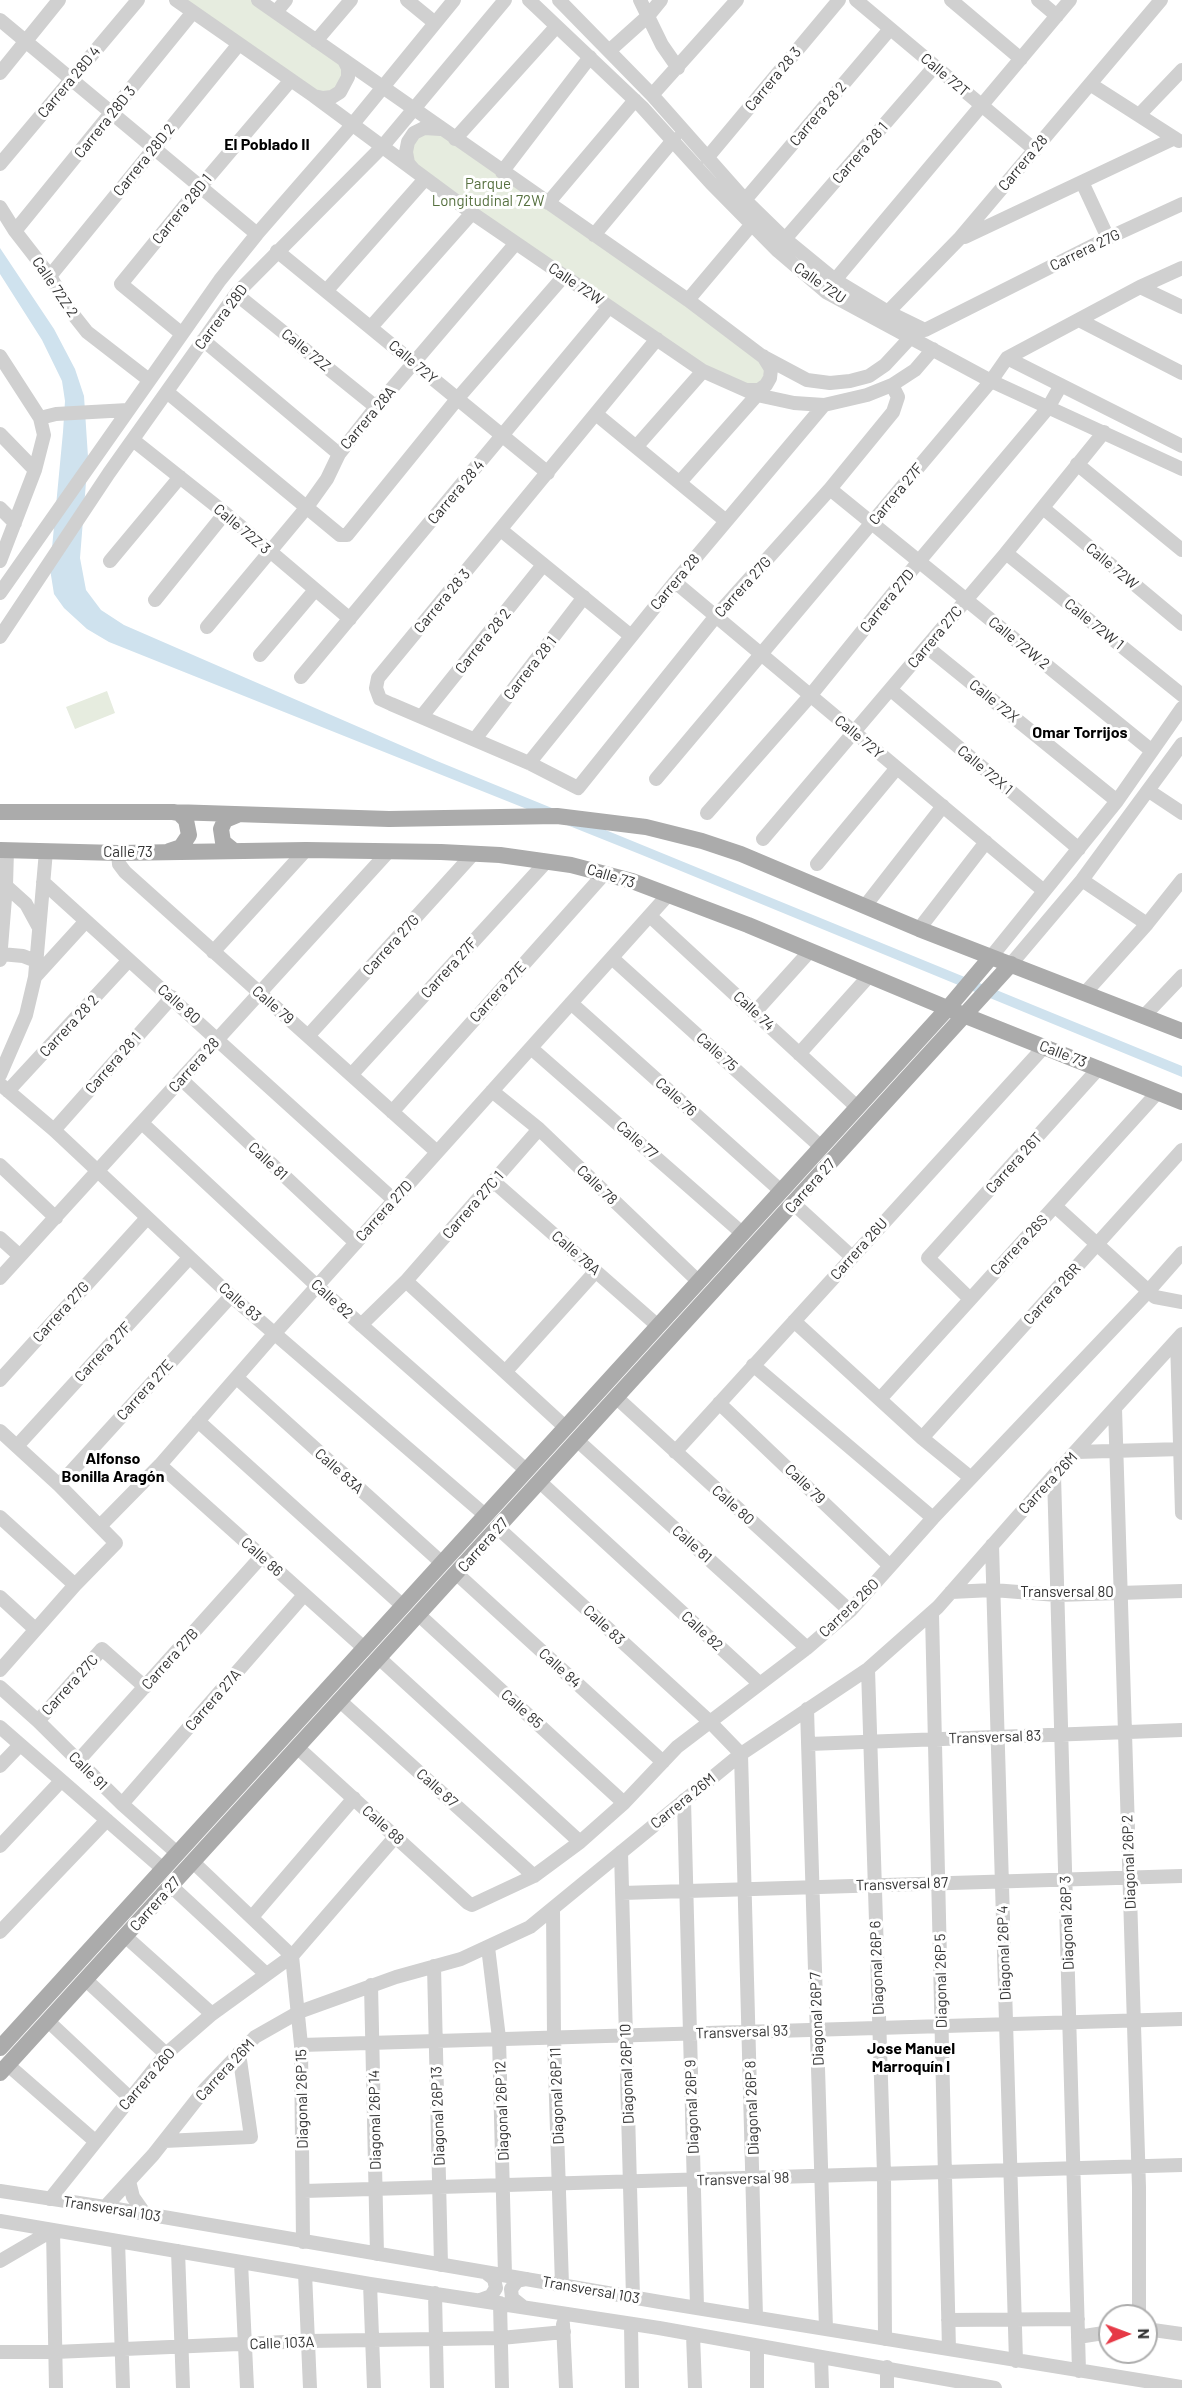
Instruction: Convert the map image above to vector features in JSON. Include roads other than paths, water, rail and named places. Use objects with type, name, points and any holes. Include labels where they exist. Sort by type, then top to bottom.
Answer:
[{"type":"main road","points":[[0,812],[173,812],[389,819],[556,816],[626,824],[720,846],[919,929],[1182,1031]]},
{"type":"main road","points":[[165,852],[181,848],[189,835],[186,820],[173,812]]},
{"type":"main road","points":[[234,851],[223,842],[221,829],[225,820],[237,815]]},
{"type":"main road","name":"Calle 73","points":[[3,850],[118,853],[306,850],[474,853],[547,861],[605,873],[668,895],[810,951],[1182,1102]]},
{"type":"main road","points":[[948,1008],[991,957]]},
{"type":"main road","points":[[966,1016],[1011,964]]},
{"type":"main road","name":"Carrera 27","points":[[0,2048],[157,1864],[403,1606],[948,1008]]},
{"type":"main road","name":"Carrera 27","points":[[4,2069],[966,1016]]},
{"type":"street","points":[[0,73],[59,0]]},
{"type":"street","name":"Carrera 28D 4","points":[[0,164],[138,0]]},
{"type":"street","name":"Calle 72W","points":[[176,0],[314,96],[472,213],[703,371],[757,395],[794,403],[824,405],[867,395],[892,385],[915,370],[933,349]]},
{"type":"street","points":[[258,0],[688,300],[762,356],[807,380],[830,383],[850,381],[869,375],[885,365],[910,338]]},
{"type":"street","points":[[276,12],[286,0]]},
{"type":"street","points":[[316,41],[351,0]]},
{"type":"street","points":[[407,0],[435,23]]},
{"type":"street","name":"Carrera 28D","points":[[0,593],[220,280],[352,125],[454,0]]},
{"type":"street","name":"Carrera 28D","points":[[0,637],[110,473],[236,294],[382,147],[505,0]]},
{"type":"street","name":"Calle 72U","points":[[529,0],[674,139],[698,169],[791,263],[826,292],[884,317]]},
{"type":"street","points":[[640,0],[662,45],[678,68]]},
{"type":"street","points":[[609,51],[648,16],[661,0]]},
{"type":"street","points":[[652,95],[737,0]]},
{"type":"street","name":"Carrera 28 3","points":[[707,158],[839,0]]},
{"type":"street","name":"Calle 72T","points":[[856,0],[1035,150]]},
{"type":"street","points":[[951,0],[1021,59]]},
{"type":"street","points":[[1038,0],[1057,16]]},
{"type":"street","points":[[835,280],[1070,0]]},
{"type":"street","name":"Carrera 28","points":[[884,317],[959,239],[1161,0]]},
{"type":"street","name":"Calle 72U","points":[[567,3],[707,158],[785,239],[910,338],[991,381],[1182,469]]},
{"type":"street","name":"Carrera 28D 3","points":[[15,231],[193,12]]},
{"type":"street","points":[[0,20],[257,234]]},
{"type":"street","points":[[450,135],[556,27]]},
{"type":"street","name":"Carrera 28 2","points":[[746,200],[890,29]]},
{"type":"street","name":"Carrera 28D 2","points":[[50,276],[239,44]]},
{"type":"street","points":[[502,171],[590,57]]},
{"type":"street","points":[[314,96],[332,97],[345,86],[348,68],[344,60]]},
{"type":"street","name":"Carrera 28 1","points":[[785,239],[935,66]]},
{"type":"street","points":[[1140,114],[1182,70]]},
{"type":"street","name":"Carrera 28D 1","points":[[182,334],[121,284],[290,81]]},
{"type":"street","points":[[1090,84],[1178,140]]},
{"type":"street","points":[[548,203],[635,100]]},
{"type":"street","points":[[327,290],[420,175],[408,163],[406,152],[408,142],[414,133],[424,128],[434,127],[450,135]]},
{"type":"street","points":[[594,235],[674,139]]},
{"type":"street","points":[[959,239],[1178,140]]},
{"type":"street","points":[[1082,182],[1108,238]]},
{"type":"street","name":"Carrera 27G","points":[[884,317],[925,330],[1108,238],[1182,204]]},
{"type":"street","name":"Calle 72Z 2","points":[[0,207],[87,332],[149,380]]},
{"type":"street","points":[[371,327],[472,213]]},
{"type":"street","points":[[688,300],[752,224]]},
{"type":"street","name":"Carrera 28A","points":[[207,627],[307,507],[327,479],[339,454],[376,407],[516,243]]},
{"type":"street","name":"Calle 72Y","points":[[277,251],[548,473]]},
{"type":"street","name":"Carrera 27F","points":[[656,778],[991,381],[1007,358],[1140,287],[1182,268]]},
{"type":"street","points":[[167,392],[340,535],[346,536],[458,398],[564,276]]},
{"type":"street","points":[[1140,287],[1182,307]]},
{"type":"street","name":"Calle 72Z","points":[[236,294],[376,407]]},
{"type":"street","name":"Carrera 28 4","points":[[301,677],[609,307]]},
{"type":"street","points":[[1079,320],[1182,373]]},
{"type":"street","name":"Carrera 28 3","points":[[578,788],[529,763],[380,699],[376,688],[378,678],[657,339]]},
{"type":"street","points":[[203,340],[339,454]]},
{"type":"street","points":[[743,389],[759,390],[770,378],[771,369],[762,356]]},
{"type":"street","points":[[1007,358],[1182,446]]},
{"type":"street","points":[[0,561],[35,470],[44,435],[40,418],[2,364]]},
{"type":"street","points":[[636,447],[703,371]]},
{"type":"street","name":"Carrera 27G","points":[[578,788],[716,616],[830,489],[893,412],[898,397],[892,385]]},
{"type":"street","name":"Carrera 27D","points":[[707,813],[810,696],[920,560],[1048,408],[1061,385]]},
{"type":"street","points":[[680,482],[757,395]]},
{"type":"street","name":"Carrera 28","points":[[529,763],[675,582],[824,405]]},
{"type":"street","points":[[40,418],[56,414],[128,410]]},
{"type":"street","points":[[596,414],[726,521]]},
{"type":"street","name":"Carrera 27C","points":[[763,839],[1006,553],[1104,432]]},
{"type":"street","points":[[0,434],[35,470]]},
{"type":"street","name":"Calle 72Z 3","points":[[133,440],[225,513],[350,619]]},
{"type":"street","points":[[1077,464],[1182,550]]},
{"type":"street","points":[[110,561],[180,477]]},
{"type":"street","name":"Calle 72W 2","points":[[830,489],[1152,751]]},
{"type":"street","points":[[0,508],[15,523]]},
{"type":"street","name":"Calle 72W","points":[[1043,508],[1182,624]]},
{"type":"street","points":[[155,600],[225,513]]},
{"type":"street","points":[[501,530],[631,636]]},
{"type":"street","name":"Calle 72W 1","points":[[1006,553],[1182,694]]},
{"type":"street","name":"Carrera 28 2","points":[[422,716],[543,565]]},
{"type":"street","name":"Calle 72Y","points":[[675,582],[1044,891]]},
{"type":"street","points":[[260,655],[315,590]]},
{"type":"street","name":"Carrera 28 1","points":[[475,739],[584,597]]},
{"type":"street","name":"Calle 72X","points":[[927,647],[1117,801]]},
{"type":"street","name":"Calle 72X 1","points":[[891,690],[1079,849]]},
{"type":"street","points":[[991,957],[1117,801],[1182,708]]},
{"type":"street","points":[[1011,964],[1082,880],[1182,744]]},
{"type":"street","points":[[817,864],[897,769]]},
{"type":"street","points":[[1149,790],[1182,813]]},
{"type":"street","points":[[865,906],[943,806]]},
{"type":"street","points":[[919,929],[986,842]]},
{"type":"street","points":[[3,850],[6,886],[1,957],[23,956],[36,961]]},
{"type":"street","points":[[213,952],[306,850]]},
{"type":"street","points":[[0,1075],[27,1015],[35,977],[46,851]]},
{"type":"street","name":"Carrera 28","points":[[0,1278],[389,851]]},
{"type":"street","name":"Calle 79","points":[[118,853],[122,870],[437,1152]]},
{"type":"street","name":"Carrera 27G","points":[[308,1036],[474,853]]},
{"type":"street","name":"Carrera 27F","points":[[352,1074],[547,861]]},
{"type":"street","name":"Carrera 27E","points":[[392,1112],[605,873]]},
{"type":"street","points":[[1082,880],[1147,924]]},
{"type":"street","points":[[1085,993],[1147,924],[1182,880]]},
{"type":"street","name":"Calle 80","points":[[43,882],[218,1038],[394,1200]]},
{"type":"street","points":[[6,886],[26,904],[39,930]]},
{"type":"street","name":"Carrera 27D","points":[[100,1527],[160,1465],[275,1333],[668,895]]},
{"type":"street","name":"Calle 74","points":[[650,916],[857,1107]]},
{"type":"street","points":[[35,977],[86,921]]},
{"type":"street","points":[[755,1012],[810,951]]},
{"type":"street","name":"Calle 75","points":[[612,958],[821,1147]]},
{"type":"street","name":"Carrera 28 2","points":[[4,1087],[129,960]]},
{"type":"street","points":[[799,1054],[868,976]]},
{"type":"street","points":[[1144,1015],[1182,976]]},
{"type":"street","name":"Carrera 28 1","points":[[54,1130],[171,997]]},
{"type":"street","name":"Calle 76","points":[[571,1003],[781,1191]]},
{"type":"street","name":"Carrera 26U","points":[[675,1452],[1044,1047]]},
{"type":"street","name":"Calle 77","points":[[531,1048],[742,1233]]},
{"type":"street","name":"Carrera 26T","points":[[969,1298],[928,1258],[1099,1068]]},
{"type":"street","name":"Calle 81","points":[[181,1079],[356,1243]]},
{"type":"street","name":"Calle 83","points":[[4,1087],[54,1130],[231,1296],[485,1515]]},
{"type":"street","name":"Calle 78","points":[[492,1091],[539,1129],[698,1281]]},
{"type":"street","name":"Carrera 26S","points":[[880,1399],[969,1298],[1158,1092]]},
{"type":"street","name":"Calle 82","points":[[142,1123],[317,1286],[526,1470]]},
{"type":"street","name":"Carrera 27C 1","points":[[361,1325],[406,1281],[539,1129]]},
{"type":"street","name":"Carrera 26R","points":[[922,1438],[1182,1150]]},
{"type":"street","points":[[0,1165],[56,1218]]},
{"type":"street","name":"Calle 78A","points":[[494,1181],[658,1326]]},
{"type":"street","points":[[794,1204],[852,1257]]},
{"type":"street","points":[[1055,1206],[1155,1297],[1182,1302]]},
{"type":"street","name":"Carrera 27G","points":[[0,1380],[147,1218]]},
{"type":"street","points":[[0,1238],[20,1256]]},
{"type":"street","name":"Carrera 26O","points":[[468,1903],[472,1905],[534,1875],[580,1842],[624,1803],[677,1747],[807,1648],[850,1611],[933,1518],[1182,1253]]},
{"type":"street","name":"Carrera 27F","points":[[16,1446],[189,1258]]},
{"type":"street","points":[[506,1371],[596,1271]]},
{"type":"street","points":[[406,1281],[565,1427]]},
{"type":"street","name":"Carrera 27E","points":[[58,1485],[231,1296]]},
{"type":"street","points":[[794,1321],[922,1438],[971,1478]]},
{"type":"street","points":[[1180,1337],[1182,1513]]},
{"type":"street","name":"Carrera 26M","points":[[105,2207],[164,2141],[205,2089],[255,2037],[299,2008],[461,1959],[530,1927],[741,1754],[868,1669],[932,1614],[1054,1475],[1180,1337]]},
{"type":"street","points":[[753,1365],[933,1518]]},
{"type":"street","name":"Calle 83A","points":[[237,1378],[442,1563]]},
{"type":"street","name":"Calle 80","points":[[617,1398],[850,1611]]},
{"type":"street","name":"Calle 79","points":[[719,1403],[890,1566]]},
{"type":"street","name":"Diagonal 26P 2","points":[[1115,1408],[1138,2167],[1139,2304]]},
{"type":"street","points":[[198,1421],[403,1606]]},
{"type":"street","points":[[0,1431],[116,1543],[75,1585],[0,1670]]},
{"type":"street","name":"Calle 81","points":[[578,1441],[807,1648]]},
{"type":"street","points":[[1077,1452],[1181,1449]]},
{"type":"street","name":"Calle 86","points":[[160,1465],[364,1648]]},
{"type":"street","name":"Diagonal 26P 3","points":[[1054,1475],[1079,2371]]},
{"type":"street","name":"Calle 82","points":[[540,1482],[759,1683]]},
{"type":"street","points":[[0,1517],[75,1585]]},
{"type":"street","name":"Calle 83","points":[[498,1527],[710,1722],[741,1754]]},
{"type":"street","name":"Diagonal 26P 4","points":[[992,1545],[1016,2361]]},
{"type":"street","name":"Carrera 27B","points":[[78,1761],[261,1557]]},
{"type":"street","name":"Calle 84","points":[[456,1574],[663,1762]]},
{"type":"street","name":"Transversal 80","points":[[951,1592],[993,1590],[1057,1595],[1182,1591]]},
{"type":"street","name":"Carrera 27A","points":[[122,1804],[304,1595]]},
{"type":"street","points":[[0,1597],[35,1629]]},
{"type":"street","name":"Diagonal 26P 5","points":[[932,1614],[949,2349]]},
{"type":"street","name":"Calle 85","points":[[419,1615],[624,1803]]},
{"type":"street","name":"Carrera 27C","points":[[38,1721],[102,1649],[145,1687]]},
{"type":"street","points":[[379,1658],[580,1842]]},
{"type":"street","name":"Diagonal 26P 6","points":[[868,1669],[884,2174],[885,2339]]},
{"type":"street","name":"Calle 91","points":[[0,1687],[122,1804],[172,1848]]},
{"type":"street","name":"Calle 87","points":[[340,1701],[534,1875]]},
{"type":"street","name":"Diagonal 26P 7","points":[[807,1709],[826,2329]]},
{"type":"street","name":"Calle 91","points":[[0,1727],[157,1864]]},
{"type":"street","name":"Transversal 83","points":[[808,1744],[1182,1730]]},
{"type":"street","points":[[0,1766],[20,1745]]},
{"type":"street","name":"Calle 88","points":[[297,1748],[468,1903]]},
{"type":"street","name":"Diagonal 26P 8","points":[[741,1754],[756,2317]]},
{"type":"street","points":[[0,1846],[61,1781]]},
{"type":"street","points":[[252,1917],[354,1798]]},
{"type":"street","name":"Diagonal 26P 9","points":[[684,1800],[696,2307]]},
{"type":"street","points":[[0,1932],[107,1820]]},
{"type":"street","name":"Carrera 26O","points":[[50,2199],[166,2054],[212,2014],[292,1956],[396,1836]]},
{"type":"street","name":"Diagonal 26P 10","points":[[621,1852],[633,2297]]},
{"type":"street","points":[[193,1862],[292,1956]]},
{"type":"street","name":"Transversal 87","points":[[622,1893],[1182,1876]]},
{"type":"street","points":[[171,1886],[266,1974]]},
{"type":"street","name":"Diagonal 26P 11","points":[[553,1908],[554,2037],[562,2285]]},
{"type":"street","points":[[125,1936],[212,2014]]},
{"type":"street","name":"Diagonal 26P 12","points":[[488,1947],[499,2038],[505,2275]]},
{"type":"street","name":"Diagonal 26P 15","points":[[292,1956],[301,2045],[303,2242]]},
{"type":"street","name":"Diagonal 26P 13","points":[[434,1966],[441,2265]]},
{"type":"street","points":[[86,1980],[166,2054]]},
{"type":"street","name":"Diagonal 26P 14","points":[[372,1985],[377,2254]]},
{"type":"street","name":"Transversal 93","points":[[301,2045],[1182,2019]]},
{"type":"street","points":[[48,2021],[130,2098]]},
{"type":"street","points":[[164,2141],[251,2137],[239,2053]]},
{"type":"street","points":[[4,2069],[95,2141]]},
{"type":"street","name":"Transversal 98","points":[[304,2191],[1182,2165]]},
{"type":"street","points":[[129,2181],[133,2198],[146,2214]]},
{"type":"street","name":"Transversal 103","points":[[0,2191],[1182,2387]]},
{"type":"street","name":"Transversal 103","points":[[0,2221],[370,2284],[563,2312],[887,2367],[951,2384],[995,2388]]},
{"type":"street","points":[[0,2261],[53,2230],[56,2388]]},
{"type":"street","points":[[118,2241],[123,2388]]},
{"type":"street","points":[[178,2252],[183,2388]]},
{"type":"street","points":[[241,2262],[247,2388]]},
{"type":"street","points":[[480,2300],[491,2296],[496,2288],[494,2279],[484,2271]]},
{"type":"street","points":[[305,2273],[310,2388]]},
{"type":"street","points":[[526,2307],[514,2302],[511,2289],[517,2281],[529,2279]]},
{"type":"street","points":[[370,2284],[374,2388]]},
{"type":"street","points":[[435,2293],[434,2339],[437,2388]]},
{"type":"street","points":[[500,2303],[502,2388]]},
{"type":"street","points":[[563,2312],[566,2388]]},
{"type":"street","points":[[948,2320],[1078,2319]]},
{"type":"street","points":[[631,2324],[632,2388]]},
{"type":"street","points":[[1158,2331],[1182,2334]]},
{"type":"street","name":"Calle 103A","points":[[0,2352],[56,2352],[308,2341],[501,2338],[564,2332]]},
{"type":"street","points":[[1078,2337],[1098,2334]]},
{"type":"street","points":[[693,2335],[695,2388]]},
{"type":"street","points":[[757,2346],[757,2388]]},
{"type":"street","points":[[821,2357],[822,2388]]},
{"type":"street","points":[[887,2367],[887,2388]]},
{"type":"water","points":[[0,248],[54,329],[75,369],[84,396],[88,457],[80,558],[86,590],[101,610],[124,625],[437,761],[1182,1066],[1182,1077],[642,855],[109,642],[87,629],[64,608],[54,594],[50,569],[65,401],[62,381],[42,340],[0,274]]},
{"type":"district","name":"El Poblado II","points":[[267,145]]},
{"type":"district","name":"Omar Torrijos","points":[[1080,733]]},
{"type":"district","name":"Alfonso Bonilla Aragón","points":[[113,1468]]},
{"type":"district","name":"Jose Manuel Marroquín I","points":[[911,2058]]},
{"type":"park label","name":"Parque Longitudinal 72W","points":[[488,192]]}]
